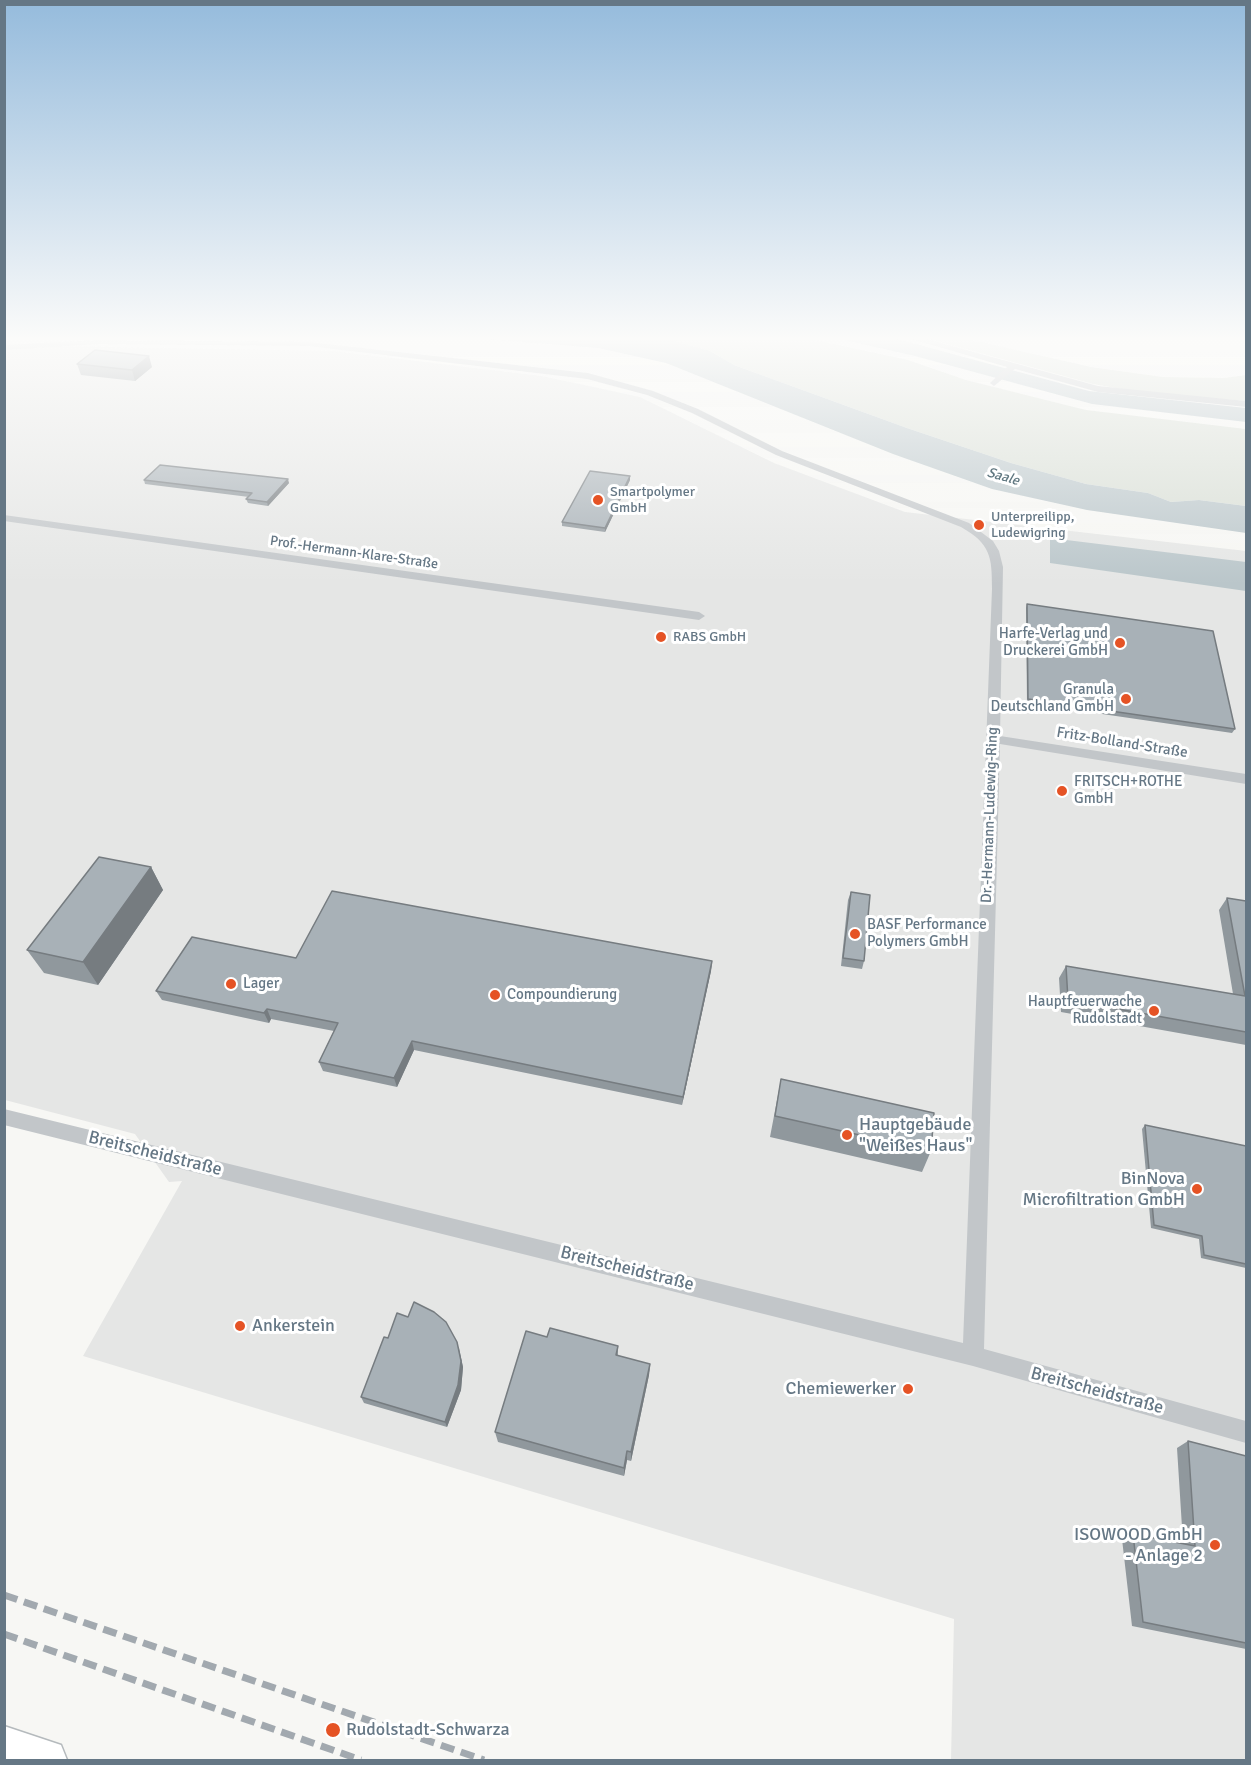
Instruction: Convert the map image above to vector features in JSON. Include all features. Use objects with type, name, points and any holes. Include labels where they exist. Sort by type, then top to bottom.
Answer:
[{"type":"main road","points":[[4,1746],[46,1761]]},
{"type":"street","name":"Dr.-Hermann-Ludewig-Ring","points":[[709,419],[779,453],[965,525],[988,539],[995,550],[997,561],[993,739],[973,1356]]},
{"type":"street","name":"Prof.-Hermann-Klare-Straße","points":[[4,518],[699,616]]},
{"type":"street","name":"Fritz-Bolland-Straße","points":[[993,739],[1246,779]]},
{"type":"street","name":"Breitscheidstraße","points":[[4,1117],[973,1356],[1246,1432]]},
{"type":"shaded area","points":[[4,419],[685,419],[774,463],[905,512],[1246,551],[1246,1760],[951,1760],[954,1619],[83,1356],[182,1181],[169,1182],[135,1134],[5,1100]]},
{"type":"shaded area","points":[[883,419],[1165,419],[1246,429],[1246,506],[1199,500],[1171,502],[1148,493],[1086,484],[1011,463]]},
{"type":"water","name":"Saale","points":[[807,419],[883,419],[1011,463],[1086,484],[1148,493],[1171,502],[1199,500],[1246,506],[1246,533],[1087,510],[992,489],[893,454]]},
{"type":"water","points":[[1223,419],[1246,419],[1246,422]]},
{"type":"water","points":[[1050,538],[1246,562],[1246,591],[1050,563]]},
{"type":"building","points":[[160,465],[288,479],[267,502],[246,499],[252,493],[144,480]]},
{"type":"building","name":"Smartpolymer GmbH","points":[[590,471],[630,476],[605,528],[562,522]]},
{"type":"building","points":[[1027,604],[1213,631],[1235,729],[1028,699]]},
{"type":"building","points":[[99,857],[151,867],[83,962],[27,950]]},
{"type":"building","name":"Compoundierung","points":[[332,891],[712,961],[683,1097],[412,1041],[394,1078],[319,1062],[338,1023],[267,1009],[264,1013],[156,991],[192,937],[296,958]]},
{"type":"building","name":"BASF Performance Polymers GmbH","points":[[851,892],[870,895],[864,961],[843,958]]},
{"type":"building","points":[[1227,898],[1246,901],[1246,1032],[1068,1000],[1066,966],[1245,996]]},
{"type":"building","points":[[781,1079],[934,1113],[931,1151],[775,1116]]},
{"type":"building","name":"BinNova Microfiltration GmbH","points":[[1145,1125],[1246,1146],[1246,1264],[1204,1255],[1202,1236],[1154,1225]]},
{"type":"building","points":[[414,1302],[434,1312],[446,1322],[457,1342],[461,1361],[458,1385],[445,1422],[361,1397],[384,1337],[388,1338],[397,1313],[408,1317]]},
{"type":"building","points":[[550,1328],[618,1346],[616,1355],[650,1364],[631,1452],[627,1451],[624,1468],[495,1432],[526,1331],[547,1337]]},
{"type":"building","name":"ISOWOOD GmbH - Anlage 2","points":[[1188,1441],[1246,1456],[1246,1643],[1143,1622],[1133,1534],[1195,1546]]},
{"type":"railway","points":[[4,1595],[484,1760]]},
{"type":"railway","points":[[4,1634],[361,1760]]},
{"type":"place","name":"Smartpolymer GmbH","points":[[598,500]]},
{"type":"place","name":"Unterpreilipp, Ludewigring","points":[[979,525]]},
{"type":"place","name":"RABS GmbH","points":[[661,637]]},
{"type":"place","name":"Harfe-Verlag und Druckerei GmbH","points":[[1120,643]]},
{"type":"place","name":"Granula Deutschland GmbH","points":[[1126,699]]},
{"type":"place","name":"FRITSCH+ROTHE GmbH","points":[[1062,791]]},
{"type":"place","name":"BASF Performance Polymers GmbH","points":[[855,934]]},
{"type":"place","name":"Lager","points":[[231,984]]},
{"type":"place","name":"Compoundierung","points":[[495,995]]},
{"type":"place","name":"Hauptfeuerwache Rudolstadt","points":[[1154,1011]]},
{"type":"place","name":"Hauptgebäude \"Weißes Haus\"","points":[[847,1135]]},
{"type":"place","name":"BinNova Microfiltration GmbH","points":[[1197,1189]]},
{"type":"place","name":"Ankerstein","points":[[240,1326]]},
{"type":"place","name":"Chemiewerker","points":[[908,1389]]},
{"type":"place","name":"ISOWOOD GmbH - Anlage 2","points":[[1215,1545]]},
{"type":"place","name":"Rudolstadt-Schwarza","points":[[333,1730]]}]
